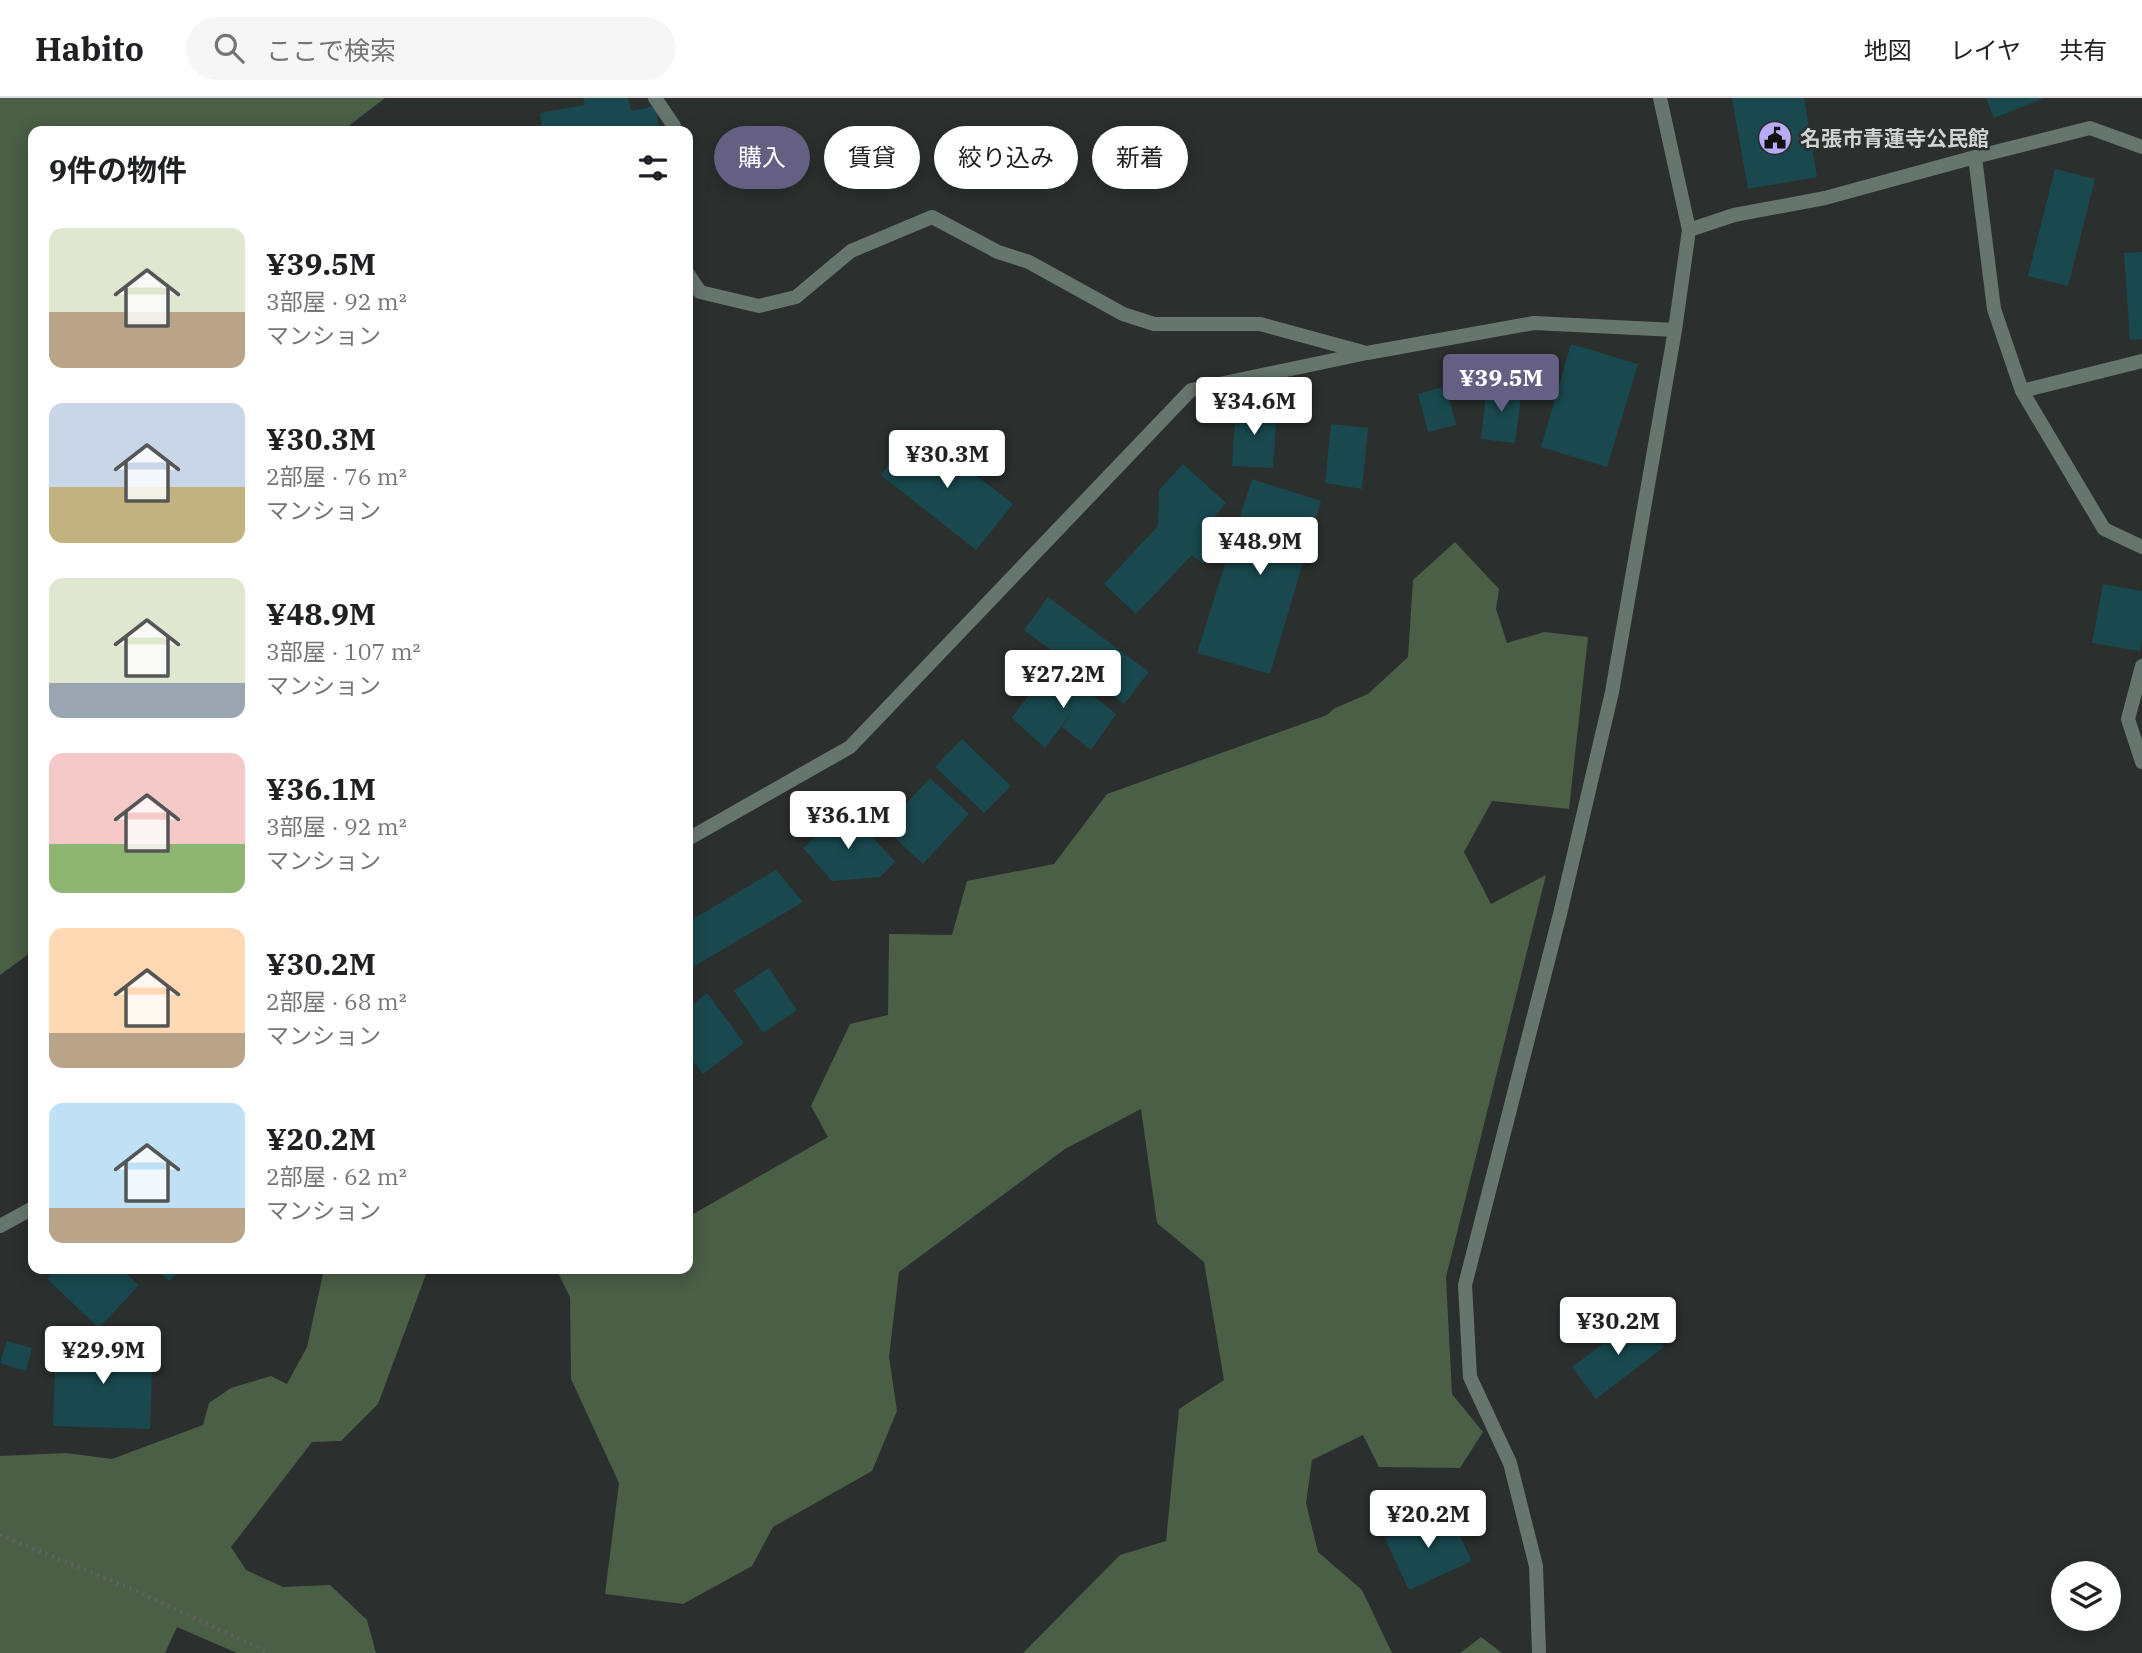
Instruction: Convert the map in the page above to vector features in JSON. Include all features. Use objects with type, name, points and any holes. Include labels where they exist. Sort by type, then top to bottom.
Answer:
[{"type":"street","points":[[655,98],[674,126]]},
{"type":"street","points":[[1538,1653],[1536,1566],[1510,1463],[1470,1377],[1465,1285],[1612,692],[1675,330],[1689,230],[1660,98]]},
{"type":"street","points":[[1689,230],[1734,215],[1825,198],[2090,128],[2142,147]]},
{"type":"street","points":[[1975,157],[1994,309],[2021,391],[2104,528],[2142,547]]},
{"type":"street","points":[[693,282],[700,292],[759,306],[796,297],[851,251],[932,217],[998,252],[1029,262],[1123,314],[1154,324],[1261,324],[1367,353]]},
{"type":"street","points":[[693,836],[850,747],[1191,390],[1367,353],[1534,323],[1675,330]]},
{"type":"street","points":[[2021,391],[2142,362]]},
{"type":"street","points":[[2142,666],[2129,719],[2142,762]]},
{"type":"street","points":[[0,1226],[28,1211]]},
{"type":"path","points":[[0,1535],[134,1590],[270,1653]]},
{"type":"green space","points":[[0,98],[385,98],[349,126],[28,126],[28,955],[0,975]]},
{"type":"green space","points":[[1455,542],[1499,589],[1496,609],[1507,643],[1544,632],[1588,637],[1569,809],[1492,801],[1464,852],[1491,904],[1546,875],[1446,1277],[1452,1394],[1483,1432],[1460,1468],[1379,1467],[1363,1435],[1312,1460],[1306,1503],[1318,1552],[1362,1590],[1392,1653],[1023,1653],[1120,1555],[1166,1541],[1179,1409],[1224,1380],[1204,1262],[1157,1223],[1141,1109],[1065,1149],[899,1272],[889,1357],[897,1411],[872,1471],[773,1527],[752,1566],[683,1604],[605,1594],[619,1483],[571,1379],[570,1297],[558,1274],[693,1274],[693,1214],[828,1137],[811,1106],[850,1024],[888,1015],[889,934],[952,935],[967,881],[1054,864],[1107,794],[1327,715],[1335,708],[1368,694],[1408,657],[1413,580]]},
{"type":"green space","points":[[323,1274],[426,1274],[378,1404],[341,1441],[312,1442],[231,1547],[246,1570],[283,1587],[330,1585],[367,1620],[376,1653],[237,1653],[177,1627],[165,1653],[0,1653],[0,1456],[66,1453],[112,1459],[203,1425],[209,1403],[231,1388],[271,1376],[287,1384],[307,1347]]},
{"type":"green space","points":[[1481,1637],[1502,1653],[1460,1653]]},
{"type":"building","points":[[583,98],[628,98],[631,111],[656,106],[658,126],[541,126],[540,113],[585,105]]},
{"type":"building","name":"名張市青蓮寺公民館","points":[[1732,98],[1804,98],[1817,177],[1748,189]]},
{"type":"building","points":[[1986,98],[2045,98],[1994,118]]},
{"type":"building","points":[[2055,169],[2095,179],[2068,286],[2028,276]]},
{"type":"building","points":[[2142,252],[2142,339],[2130,340],[2124,253]]},
{"type":"building","points":[[1571,344],[1638,364],[1607,467],[1541,447]]},
{"type":"building","points":[[1446,386],[1456,425],[1428,432],[1418,394]]},
{"type":"building","points":[[1487,386],[1522,390],[1515,443],[1481,439]]},
{"type":"building","points":[[1236,406],[1277,408],[1273,468],[1232,466]]},
{"type":"building","points":[[1331,424],[1368,428],[1362,489],[1325,483]]},
{"type":"building","points":[[917,429],[1013,504],[976,550],[881,475]]},
{"type":"building","points":[[1183,464],[1226,503],[1214,518],[1231,534],[1203,564],[1192,555],[1136,614],[1104,584],[1158,526],[1159,490]]},
{"type":"building","points":[[1252,479],[1321,501],[1270,674],[1197,653]]},
{"type":"building","points":[[2103,584],[2142,591],[2140,651],[2092,643]]},
{"type":"building","points":[[1048,597],[1149,672],[1124,704],[1024,630]]},
{"type":"building","points":[[1053,662],[1116,714],[1091,750],[1062,727],[1073,711],[1045,748],[1012,718]]},
{"type":"building","points":[[962,739],[1011,786],[984,813],[935,767]]},
{"type":"building","points":[[930,778],[969,814],[923,864],[884,828]]},
{"type":"building","points":[[847,808],[895,862],[880,877],[832,881],[803,848]]},
{"type":"building","points":[[776,870],[803,902],[693,967],[693,919]]},
{"type":"building","points":[[769,968],[797,1010],[763,1033],[734,991]]},
{"type":"building","points":[[707,993],[744,1043],[703,1074],[693,1061],[693,1004]]},
{"type":"building","points":[[52,1274],[127,1274],[139,1285],[99,1328],[47,1279]]},
{"type":"building","points":[[161,1274],[176,1274],[169,1281]]},
{"type":"building","points":[[1641,1316],[1664,1347],[1596,1399],[1572,1367]]},
{"type":"building","points":[[7,1341],[32,1348],[26,1371],[0,1363]]},
{"type":"building","points":[[56,1344],[153,1347],[150,1429],[53,1426]]},
{"type":"building","points":[[1447,1509],[1472,1561],[1409,1590],[1385,1539]]},
{"type":"place","name":"名張市青蓮寺公民館","points":[[1775,138]]}]
